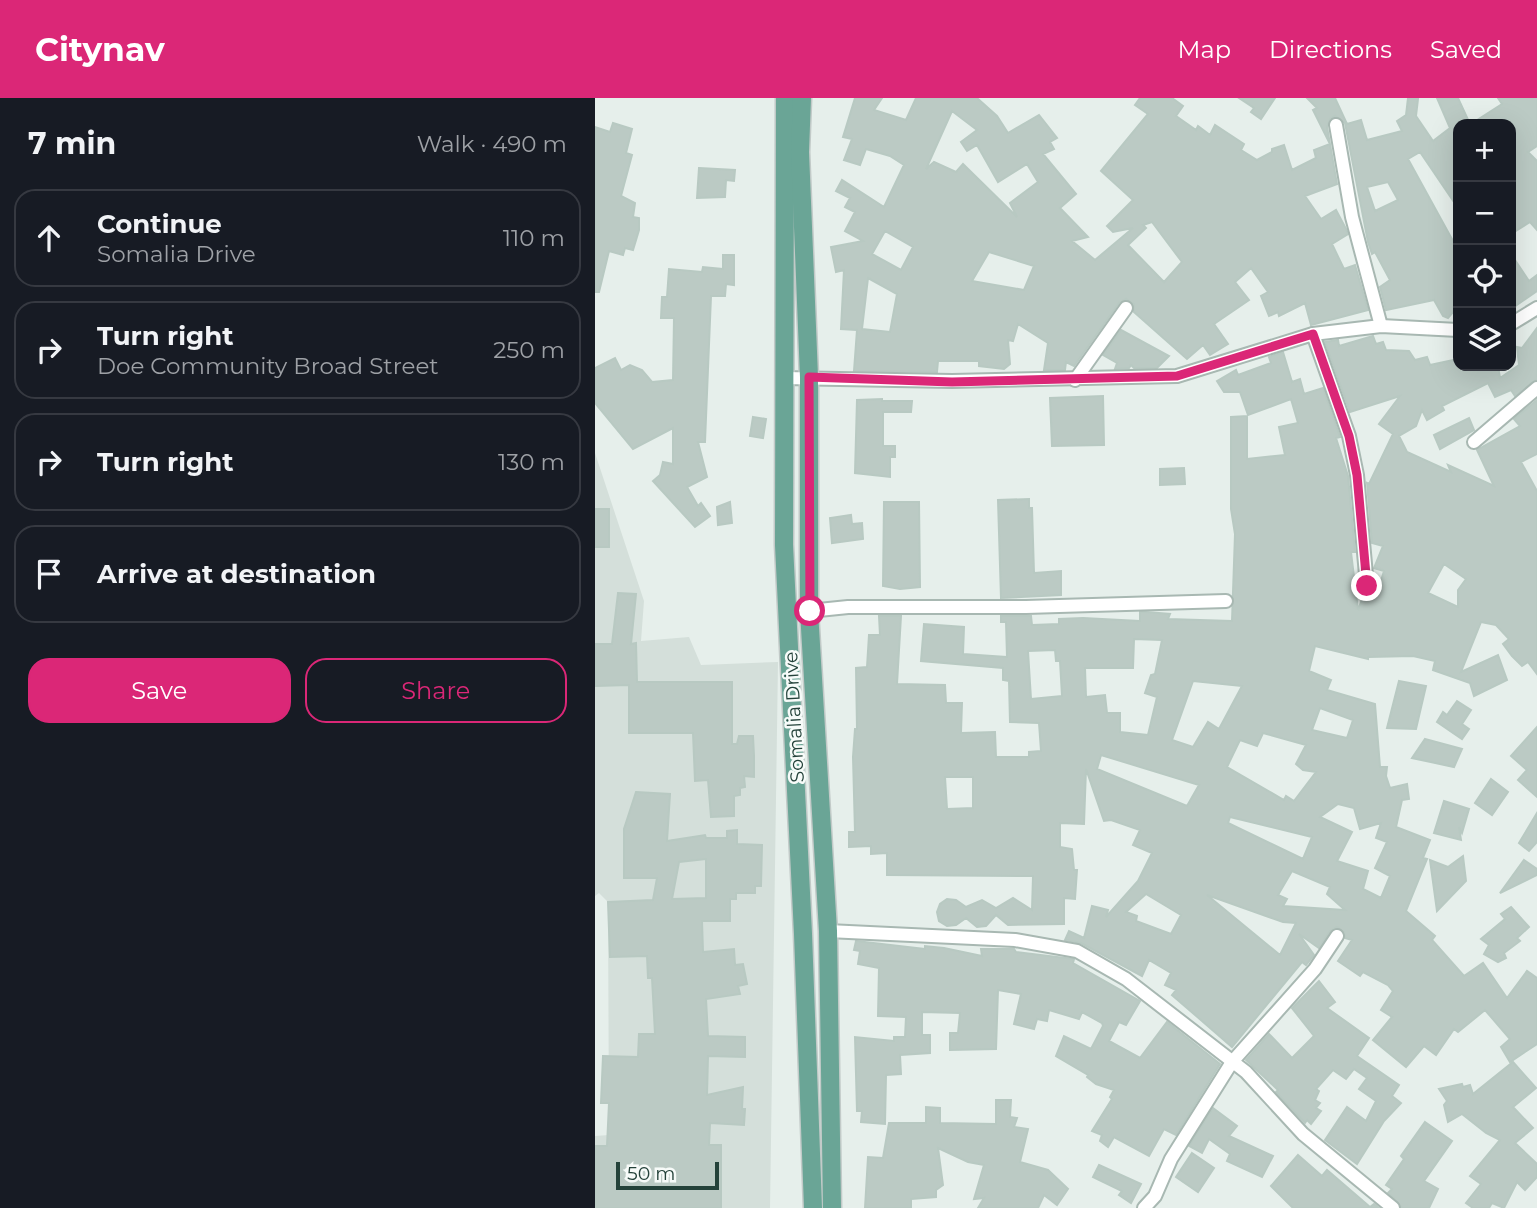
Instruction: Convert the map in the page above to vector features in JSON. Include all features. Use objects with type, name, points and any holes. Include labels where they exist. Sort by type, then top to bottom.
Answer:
[{"type":"main road","name":"Somalia Drive","points":[[785,98],[784,545],[813,1208]]},
{"type":"main road","name":"Somalia Drive","points":[[802,98],[800,152],[809,377],[810,611],[828,931],[832,1208]]},
{"type":"main road","points":[[802,909],[826,906]]},
{"type":"main road","points":[[811,1173],[831,1172]]},
{"type":"street","points":[[1336,125],[1352,217],[1381,326]]},
{"type":"street","points":[[1075,380],[1126,308]]},
{"type":"street","points":[[1516,321],[1532,312],[1537,326]]},
{"type":"street","points":[[783,378],[952,382],[1177,376],[1313,334],[1381,326],[1453,330]]},
{"type":"street","points":[[1313,334],[1349,436],[1357,475],[1367,586]]},
{"type":"street","points":[[1474,442],[1537,388]]},
{"type":"street","points":[[810,611],[848,607],[1026,607],[1226,601]]},
{"type":"street","points":[[828,931],[1015,940],[1077,951],[1126,979],[1233,1062],[1303,1133],[1393,1208]]},
{"type":"street","points":[[1144,1208],[1155,1196],[1171,1159],[1233,1062],[1315,969],[1337,936]]},
{"type":"shaded area","points":[[595,453],[644,601],[641,641],[689,637],[701,665],[778,662],[770,1208],[710,1208],[595,1147],[595,1136],[609,1135],[608,902],[599,893],[595,896]]},
{"type":"building","points":[[855,98],[882,98],[874,110],[906,120],[916,98],[977,98],[997,116],[1008,133],[1039,115],[1057,138],[1050,142],[1054,149],[1043,154],[1076,194],[1060,208],[1088,237],[1072,241],[1095,260],[1133,228],[1113,232],[1107,226],[1133,200],[1101,171],[1148,114],[1135,105],[1140,98],[1172,98],[1183,106],[1176,116],[1196,130],[1198,126],[1210,135],[1215,125],[1244,144],[1241,150],[1257,160],[1272,152],[1272,149],[1284,145],[1292,170],[1316,158],[1314,150],[1330,144],[1337,184],[1305,196],[1321,219],[1336,210],[1348,234],[1332,244],[1344,269],[1355,265],[1368,310],[1311,325],[1305,303],[1279,316],[1278,312],[1269,316],[1261,296],[1268,292],[1251,268],[1235,282],[1249,300],[1214,324],[1228,344],[1210,355],[1203,345],[1187,359],[1134,312],[1134,304],[1126,299],[1119,303],[1074,366],[1066,362],[1065,370],[1044,370],[1048,343],[1018,324],[1013,341],[1008,340],[1010,364],[1004,369],[979,366],[979,361],[938,361],[937,372],[854,371],[857,330],[841,329],[844,270],[836,272],[831,247],[863,241],[845,231],[855,212],[845,207],[850,198],[836,191],[842,180],[884,207],[904,165],[890,156],[866,149],[860,165],[844,160],[852,139],[843,137]],"holes":[[[952,111],[977,130],[961,142],[967,151],[977,145],[998,182],[1027,164],[1038,182],[1010,203],[1017,217],[963,164],[956,172],[934,162],[926,169]],[[1152,222],[1182,262],[1164,282],[1128,245],[1146,228],[1143,225]],[[885,231],[913,247],[901,270],[872,254]],[[989,252],[1034,266],[1024,290],[972,281]],[[868,278],[897,294],[890,332],[862,329]]]},
{"type":"building","points":[[1239,98],[1275,98],[1261,119],[1251,112],[1254,108]]},
{"type":"building","points":[[1307,98],[1335,98],[1347,124],[1361,120],[1367,140],[1402,131],[1397,121],[1406,115],[1408,98],[1418,99],[1416,116],[1433,141],[1450,128],[1437,98],[1458,98],[1468,119],[1453,119],[1453,201],[1420,152],[1408,159],[1453,241],[1453,312],[1448,318],[1443,316],[1434,300],[1386,310],[1380,287],[1390,280],[1375,252],[1372,254],[1368,242],[1345,123],[1335,116],[1330,119],[1327,127],[1330,144],[1313,110],[1317,108]],"holes":[[[1388,182],[1398,200],[1375,211],[1367,187]]]},
{"type":"building","points":[[1498,98],[1537,98],[1537,146],[1528,152],[1537,161],[1537,230],[1530,222],[1516,231],[1516,119],[1479,119],[1502,104]]},
{"type":"building","points":[[613,123],[632,129],[626,153],[632,155],[621,196],[635,203],[633,217],[639,218],[639,230],[633,250],[625,248],[623,255],[609,251],[599,292],[595,292],[595,127],[610,132]]},
{"type":"building","points":[[699,168],[735,170],[734,181],[726,180],[725,197],[697,198]]},
{"type":"building","points":[[723,255],[734,255],[734,285],[726,284],[725,296],[711,296],[705,442],[698,442],[707,477],[687,487],[698,506],[701,503],[710,516],[695,527],[653,481],[660,475],[663,462],[673,464],[673,428],[633,449],[595,403],[595,368],[615,358],[621,370],[630,365],[642,370],[652,382],[673,380],[674,318],[661,318],[662,297],[667,297],[669,269],[702,272],[703,267],[723,269]]},
{"type":"building","points":[[1516,262],[1529,281],[1537,275],[1537,291],[1516,306]]},
{"type":"building","points":[[1537,328],[1537,379],[1515,396],[1511,390],[1495,397],[1488,383],[1442,406],[1444,410],[1427,420],[1422,410],[1416,426],[1399,436],[1407,452],[1451,472],[1448,465],[1494,486],[1477,450],[1520,426],[1514,419],[1537,400],[1537,454],[1521,462],[1537,491],[1537,674],[1528,662],[1522,666],[1512,656],[1503,644],[1509,639],[1496,625],[1481,622],[1461,672],[1498,655],[1507,680],[1474,696],[1470,683],[1433,670],[1435,661],[1413,656],[1368,659],[1315,646],[1309,671],[1331,680],[1327,690],[1375,704],[1380,767],[1387,767],[1386,776],[1390,788],[1407,784],[1409,799],[1402,800],[1396,827],[1430,840],[1423,858],[1427,859],[1406,911],[1435,936],[1432,940],[1464,976],[1483,963],[1507,998],[1527,971],[1537,978],[1537,1044],[1510,1062],[1501,1047],[1510,1039],[1485,1010],[1458,1032],[1454,1029],[1436,1055],[1424,1046],[1406,1067],[1373,1040],[1392,1017],[1381,1010],[1393,991],[1388,985],[1363,972],[1360,976],[1338,961],[1352,940],[1345,938],[1344,932],[1337,927],[1330,931],[1319,948],[1299,934],[1314,955],[1306,965],[1302,962],[1232,1047],[1172,995],[1176,990],[1165,985],[1171,973],[1149,960],[1142,976],[1081,943],[1065,940],[1069,931],[1084,938],[1092,906],[1108,910],[1106,917],[1138,881],[1152,853],[1133,845],[1140,830],[1111,820],[1104,821],[1086,769],[1084,824],[1060,823],[1060,847],[1072,849],[1074,870],[1077,870],[1075,899],[1064,898],[1064,924],[1008,925],[996,915],[986,926],[977,927],[966,918],[956,925],[947,926],[939,921],[937,912],[940,904],[947,899],[956,900],[966,907],[982,900],[996,908],[1013,898],[1032,910],[1033,876],[887,875],[887,853],[871,854],[871,846],[849,847],[849,832],[855,832],[853,757],[857,729],[856,668],[867,667],[869,635],[880,635],[879,616],[901,616],[897,684],[945,685],[946,703],[962,703],[961,733],[995,732],[996,757],[1029,757],[1029,752],[1041,751],[1039,723],[1010,722],[1009,681],[1003,680],[1003,668],[921,661],[924,624],[964,627],[963,654],[1007,657],[1006,622],[1001,622],[1001,616],[1031,616],[1032,625],[1059,624],[1059,619],[1083,618],[1140,621],[1140,612],[1170,614],[1168,619],[1232,621],[1235,534],[1231,509],[1231,417],[1247,416],[1247,459],[1285,455],[1279,427],[1298,423],[1291,399],[1248,415],[1240,392],[1224,392],[1217,381],[1236,370],[1238,375],[1271,363],[1269,357],[1283,352],[1292,382],[1300,379],[1304,394],[1323,388],[1340,437],[1336,438],[1348,476],[1355,552],[1351,552],[1358,610],[1364,594],[1376,597],[1384,571],[1374,568],[1383,546],[1372,543],[1367,483],[1369,484],[1393,434],[1379,424],[1400,396],[1350,412],[1325,342],[1338,340],[1339,346],[1373,336],[1376,344],[1383,342],[1386,350],[1409,351],[1415,360],[1427,357],[1430,365],[1453,360],[1453,371],[1499,371],[1500,378],[1510,371],[1516,371],[1519,365],[1517,347],[1522,348]],"holes":[[[1444,564],[1466,579],[1458,590],[1458,607],[1428,593]],[[1134,639],[1162,640],[1155,674],[1151,675],[1145,693],[1157,697],[1148,735],[1120,732],[1120,713],[1107,713],[1105,695],[1086,697],[1085,668],[1133,668]],[[1055,650],[1056,661],[1060,661],[1062,696],[1031,699],[1028,651]],[[1193,681],[1242,686],[1219,729],[1208,722],[1193,747],[1172,740]],[[1320,708],[1353,720],[1347,738],[1312,730]],[[1263,733],[1306,745],[1296,764],[1303,770],[1316,772],[1294,801],[1286,796],[1284,800],[1227,767],[1240,740],[1257,746]],[[1101,755],[1199,785],[1187,806],[1097,769]],[[945,777],[973,777],[973,808],[947,809]],[[1338,804],[1354,808],[1360,829],[1381,823],[1376,838],[1387,842],[1375,868],[1390,876],[1381,898],[1363,889],[1368,871],[1337,861],[1352,832],[1320,817]],[[1230,817],[1312,837],[1303,859],[1228,823]],[[1292,871],[1330,887],[1327,894],[1345,910],[1283,906],[1287,899],[1278,895]],[[1146,894],[1181,915],[1171,934],[1136,921],[1137,916],[1126,912]],[[1207,895],[1283,922],[1296,923],[1280,955]]]},
{"type":"building","points":[[1121,330],[1169,356],[1157,368],[1134,368],[1131,365],[1129,368],[1115,369],[1117,363],[1103,355]]},
{"type":"building","points":[[1103,396],[1104,445],[1052,446],[1050,398]]},
{"type":"building","points":[[857,400],[912,401],[911,412],[883,412],[883,446],[895,446],[895,457],[890,457],[890,477],[855,473]]},
{"type":"building","points":[[753,417],[766,419],[763,438],[750,436]]},
{"type":"building","points":[[1469,418],[1474,430],[1440,449],[1434,435]]},
{"type":"building","points":[[1184,468],[1185,484],[1160,485],[1160,469]]},
{"type":"building","points":[[1029,499],[1029,508],[1032,508],[1034,573],[1061,571],[1061,595],[1001,598],[998,500]]},
{"type":"building","points":[[730,502],[732,523],[718,525],[717,507]]},
{"type":"building","points":[[884,502],[919,502],[920,587],[900,589],[883,586]]},
{"type":"building","points":[[595,509],[609,509],[609,547],[595,547]]},
{"type":"building","points":[[851,515],[852,524],[862,523],[863,539],[832,543],[830,518]]},
{"type":"building","points":[[618,593],[636,594],[631,644],[636,643],[637,682],[732,682],[732,744],[737,744],[739,736],[753,736],[754,756],[754,777],[744,776],[745,787],[740,788],[740,795],[734,796],[734,816],[711,817],[708,780],[695,781],[693,733],[629,733],[629,685],[595,686],[595,644],[612,644]]},
{"type":"building","points":[[1399,681],[1426,686],[1416,729],[1387,728]]},
{"type":"building","points":[[1457,701],[1471,710],[1462,724],[1469,729],[1462,739],[1437,722],[1443,712],[1447,715]]},
{"type":"building","points":[[1537,727],[1537,797],[1518,780],[1527,770],[1511,756]]},
{"type":"building","points":[[1425,739],[1462,749],[1454,767],[1412,758]]},
{"type":"building","points":[[1491,779],[1508,792],[1492,815],[1475,803]]},
{"type":"building","points":[[636,792],[670,794],[667,841],[705,835],[706,838],[727,838],[727,831],[737,830],[737,844],[762,845],[761,886],[755,886],[755,893],[736,893],[736,899],[730,899],[730,921],[702,921],[703,952],[734,949],[735,965],[743,964],[747,984],[738,986],[740,994],[706,999],[708,1036],[745,1037],[745,1057],[708,1056],[707,1095],[743,1087],[742,1109],[745,1109],[744,1125],[710,1123],[709,1145],[721,1145],[721,1208],[595,1208],[595,1146],[607,1146],[609,1103],[601,1103],[603,1056],[638,1057],[639,1034],[655,1034],[652,978],[648,978],[647,956],[610,957],[608,902],[653,900],[657,878],[624,878],[624,829]],"holes":[[[706,859],[706,898],[672,899],[679,862]]]},
{"type":"building","points":[[1444,801],[1469,809],[1462,833],[1459,827],[1461,840],[1434,833]]},
{"type":"building","points":[[1537,813],[1537,842],[1529,851],[1519,843]]},
{"type":"building","points":[[1463,856],[1466,881],[1437,911],[1430,860],[1448,867]]},
{"type":"building","points":[[1524,860],[1537,869],[1537,875],[1500,893]]},
{"type":"building","points":[[1511,907],[1529,927],[1517,938],[1520,941],[1504,953],[1506,958],[1498,962],[1484,954],[1489,945],[1481,939],[1505,919],[1501,914]]},
{"type":"building","points":[[856,941],[925,949],[925,946],[944,948],[982,956],[981,949],[1014,949],[1016,952],[1074,959],[1073,963],[1140,1001],[1126,1025],[1119,1022],[1109,1041],[1140,1058],[1167,1022],[1220,1064],[1176,1135],[1164,1129],[1149,1156],[1114,1137],[1108,1147],[1100,1141],[1102,1135],[1092,1131],[1112,1099],[1110,1097],[1114,1090],[1096,1084],[1088,1075],[1056,1056],[1064,1036],[1091,1049],[1102,1023],[1082,1012],[1079,1019],[1049,1010],[1047,1021],[1037,1019],[1034,1029],[1014,1024],[1021,994],[998,990],[996,1049],[950,1050],[950,1033],[958,1033],[960,1013],[922,1012],[922,1035],[930,1035],[930,1053],[900,1055],[901,1074],[886,1075],[885,1124],[861,1122],[862,1111],[857,1111],[855,1037],[894,1041],[894,1037],[905,1037],[906,1017],[878,1016],[879,968],[858,964],[860,951],[854,950]]},
{"type":"building","points":[[1319,981],[1335,1002],[1327,1008],[1369,1038],[1357,1056],[1399,1085],[1392,1096],[1401,1103],[1384,1121],[1357,1164],[1325,1140],[1347,1107],[1366,1121],[1376,1101],[1359,1089],[1367,1078],[1354,1069],[1346,1079],[1333,1070],[1316,1089],[1319,1091],[1315,1100],[1320,1103],[1316,1108],[1321,1111],[1311,1124],[1307,1120],[1305,1123],[1276,1092],[1278,1090],[1246,1060],[1269,1034],[1292,1058],[1314,1036],[1292,1008]]},
{"type":"building","points":[[1513,1062],[1536,1088],[1513,1107],[1533,1128],[1515,1143],[1537,1164],[1537,1177],[1525,1190],[1517,1182],[1504,1208],[1492,1203],[1489,1208],[1473,1208],[1466,1203],[1481,1184],[1470,1176],[1500,1140],[1486,1133],[1462,1114],[1448,1122],[1444,1105],[1447,1101],[1439,1089],[1470,1085],[1473,1094]]},
{"type":"building","points":[[996,1100],[1011,1100],[1010,1117],[1017,1118],[1014,1127],[1028,1129],[1020,1162],[1048,1170],[1068,1189],[1057,1205],[1044,1195],[1038,1208],[978,1208],[984,1198],[974,1199],[984,1165],[968,1162],[938,1148],[943,1185],[936,1190],[936,1197],[911,1199],[911,1208],[865,1208],[868,1157],[883,1158],[889,1123],[926,1123],[926,1107],[940,1108],[940,1123],[996,1124]]},
{"type":"building","points":[[1213,1108],[1237,1126],[1229,1136],[1273,1156],[1262,1177],[1227,1161],[1230,1154],[1209,1139],[1202,1153],[1189,1146]]},
{"type":"building","points":[[1425,1122],[1452,1141],[1424,1181],[1438,1189],[1429,1208],[1402,1208],[1388,1193],[1392,1189],[1386,1185],[1404,1159],[1401,1156]]},
{"type":"building","points":[[1192,1153],[1214,1168],[1198,1192],[1176,1177]]},
{"type":"building","points":[[1298,1155],[1322,1176],[1327,1170],[1370,1207],[1374,1204],[1379,1208],[1293,1208],[1271,1186]]},
{"type":"building","points":[[1099,1165],[1141,1184],[1131,1203],[1119,1195],[1122,1191],[1093,1177]]},
{"type":"route","points":[[810,611],[807,494],[809,377],[952,382],[1177,376],[1313,334],[1349,436],[1357,475],[1367,586]]}]
